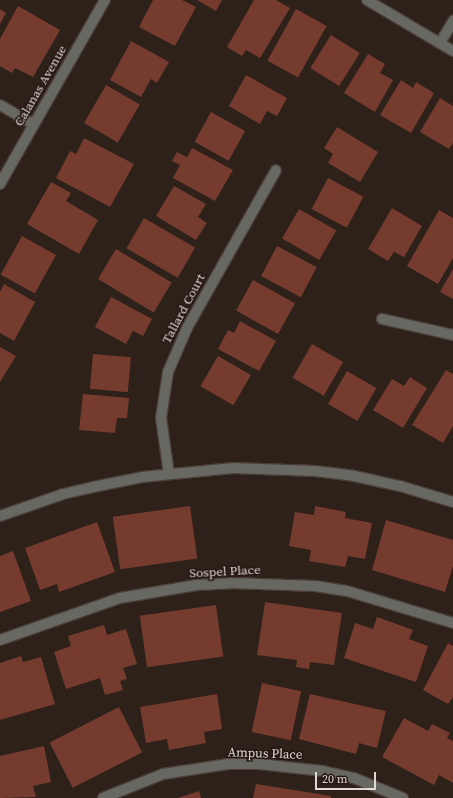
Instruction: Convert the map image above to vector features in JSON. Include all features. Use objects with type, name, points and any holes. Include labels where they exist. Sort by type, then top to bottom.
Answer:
[{"type":"street","name":"Calanas Avenue","points":[[0,184],[105,0]]},
{"type":"street","points":[[367,0],[453,51]]},
{"type":"street","points":[[440,43],[453,21]]},
{"type":"street","points":[[0,105],[34,125]]},
{"type":"street","name":"Tallard Court","points":[[169,474],[161,418],[168,372],[187,328],[276,170]]},
{"type":"street","points":[[382,319],[453,335]]},
{"type":"street","points":[[0,516],[63,494],[169,474],[234,468],[314,471],[400,486],[453,502]]},
{"type":"street","name":"Sospel Place","points":[[0,640],[120,598],[197,585],[231,583],[281,584],[347,591],[453,623]]},
{"type":"street","name":"Ampus Place","points":[[103,798],[163,774],[228,764],[251,764],[323,770],[354,778],[403,798]]},
{"type":"building","points":[[153,0],[182,0],[196,7],[175,46],[139,27]]},
{"type":"building","points":[[197,0],[222,0],[216,11]]},
{"type":"building","points":[[254,0],[276,0],[290,8],[260,58],[246,50],[242,56],[227,47]]},
{"type":"building","points":[[18,6],[60,30],[33,77],[15,68],[12,73],[0,66],[0,39]]},
{"type":"building","points":[[0,9],[6,13],[0,24]]},
{"type":"building","points":[[296,9],[327,26],[298,78],[267,61]]},
{"type":"building","points":[[331,35],[360,53],[339,86],[310,68]]},
{"type":"building","points":[[131,41],[169,62],[157,83],[151,79],[141,97],[110,80]]},
{"type":"building","points":[[368,54],[385,64],[380,73],[393,80],[375,112],[344,93]]},
{"type":"building","points":[[246,75],[287,98],[277,116],[267,111],[260,124],[229,106]]},
{"type":"building","points":[[401,80],[413,88],[416,82],[434,93],[411,133],[380,115]]},
{"type":"building","points":[[106,85],[140,104],[118,143],[84,123]]},
{"type":"building","points":[[440,98],[453,106],[453,143],[449,149],[420,132]]},
{"type":"building","points":[[211,112],[245,131],[229,161],[195,142]]},
{"type":"building","points":[[337,127],[378,152],[360,182],[328,163],[333,154],[324,148]]},
{"type":"building","points":[[84,138],[134,164],[110,207],[56,178],[70,151],[76,154]]},
{"type":"building","points":[[192,148],[233,170],[215,201],[173,178],[180,165],[172,161],[177,152],[187,157]]},
{"type":"building","points":[[328,178],[363,197],[347,228],[312,209]]},
{"type":"building","points":[[51,182],[71,193],[66,201],[98,220],[79,254],[27,224]]},
{"type":"building","points":[[174,186],[206,204],[198,217],[207,223],[196,240],[156,216]]},
{"type":"building","points":[[392,208],[422,226],[404,257],[394,252],[388,261],[368,249]]},
{"type":"building","points":[[299,209],[336,231],[319,260],[282,238]]},
{"type":"building","points":[[439,210],[453,218],[453,258],[438,284],[407,266]]},
{"type":"building","points":[[144,218],[195,248],[178,278],[127,248]]},
{"type":"building","points":[[22,236],[56,255],[35,293],[1,274]]},
{"type":"building","points":[[277,246],[317,267],[301,297],[261,276]]},
{"type":"building","points":[[116,249],[172,282],[154,312],[98,279]]},
{"type":"building","points":[[453,269],[453,299],[440,292]]},
{"type":"building","points":[[253,280],[295,303],[278,334],[236,311]]},
{"type":"building","points":[[4,284],[35,302],[14,341],[0,333],[0,292]]},
{"type":"building","points":[[111,297],[152,319],[143,336],[133,331],[126,344],[95,327]]},
{"type":"building","points":[[240,321],[276,341],[259,371],[218,349],[228,330],[234,333]]},
{"type":"building","points":[[312,344],[343,362],[324,396],[292,378]]},
{"type":"building","points":[[0,347],[16,356],[0,382]]},
{"type":"building","points":[[93,354],[131,357],[128,392],[90,389]]},
{"type":"building","points":[[218,356],[251,375],[233,405],[200,386]]},
{"type":"building","points":[[446,370],[453,374],[453,426],[443,443],[412,425]]},
{"type":"building","points":[[347,371],[376,388],[357,421],[328,404]]},
{"type":"building","points":[[410,377],[427,388],[403,428],[373,410],[392,379],[404,386]]},
{"type":"building","points":[[83,394],[129,398],[127,418],[117,418],[115,433],[79,430]]},
{"type":"building","points":[[190,506],[197,558],[120,569],[113,517]]},
{"type":"building","points":[[315,506],[346,512],[345,518],[372,523],[365,559],[348,556],[345,567],[309,561],[311,550],[289,546],[295,512],[314,515]]},
{"type":"building","points":[[386,520],[453,540],[453,566],[445,592],[372,570]]},
{"type":"building","points":[[97,522],[115,572],[59,592],[57,584],[40,590],[25,548]]},
{"type":"building","points":[[13,551],[31,601],[0,612],[0,556]]},
{"type":"building","points":[[265,602],[342,613],[334,665],[310,662],[309,669],[296,667],[297,660],[257,655]]},
{"type":"building","points":[[216,605],[223,656],[147,667],[140,616]]},
{"type":"building","points":[[377,617],[413,630],[409,639],[428,646],[416,682],[344,658],[355,623],[373,629]]},
{"type":"building","points":[[104,625],[107,635],[126,629],[137,664],[123,668],[127,679],[120,681],[123,690],[105,695],[100,678],[66,689],[54,652],[71,646],[68,636]]},
{"type":"building","points":[[448,643],[453,646],[453,697],[448,704],[423,690]]},
{"type":"building","points":[[21,656],[23,662],[41,657],[55,704],[0,720],[0,663]]},
{"type":"building","points":[[262,683],[301,691],[291,740],[252,732]]},
{"type":"building","points":[[217,694],[222,729],[204,732],[206,743],[169,750],[167,739],[146,743],[140,707]]},
{"type":"building","points":[[310,694],[386,711],[377,748],[359,743],[356,754],[299,739]]},
{"type":"building","points":[[119,707],[142,752],[73,788],[50,742]]},
{"type":"building","points":[[404,718],[428,731],[432,724],[450,733],[447,738],[453,741],[453,783],[439,775],[434,785],[382,757]]},
{"type":"building","points":[[44,746],[51,782],[33,786],[36,797],[0,798],[0,756]]},
{"type":"building","points":[[256,784],[331,796],[331,798],[253,798]]},
{"type":"building","points":[[199,791],[201,798],[178,798]]}]
